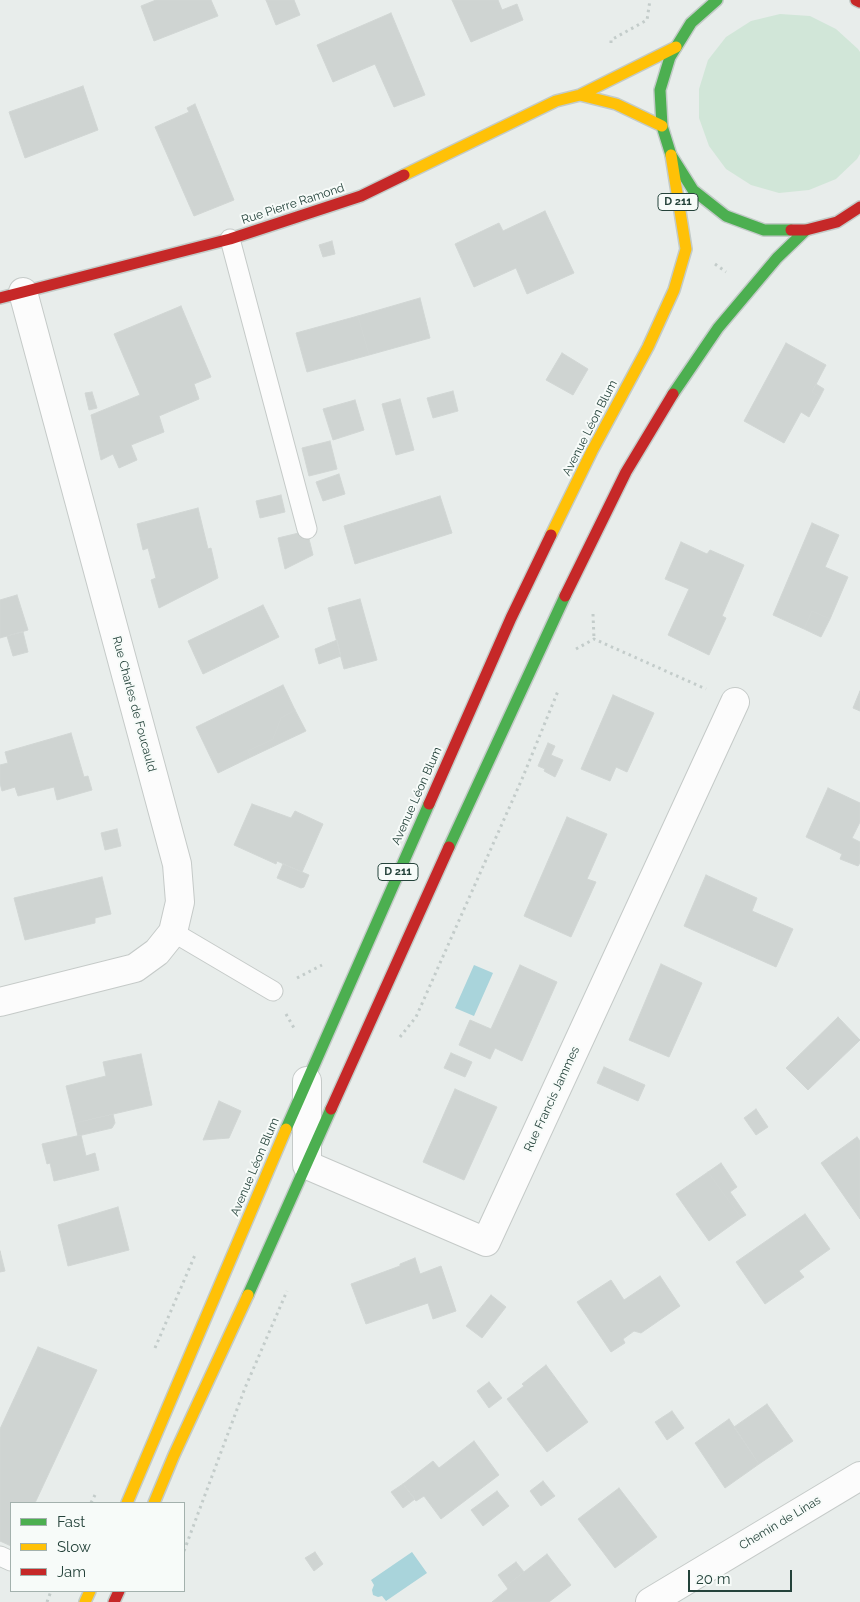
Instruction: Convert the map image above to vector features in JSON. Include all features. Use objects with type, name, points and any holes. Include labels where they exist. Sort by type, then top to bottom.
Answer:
[{"type":"main road","points":[[697,0],[700,14]]},
{"type":"main road","points":[[717,0],[691,23],[670,56],[660,90],[662,126],[671,155],[693,190],[726,216],[764,230],[806,230],[837,222],[860,222]]},
{"type":"main road","points":[[856,0],[860,2]]},
{"type":"main road","name":"Rue Pierre Ramond","points":[[12,295],[230,239],[361,196],[528,114],[556,101],[580,95],[676,47]]},
{"type":"main road","name":"Rue Pierre Ramond","points":[[580,95],[616,104],[662,126]]},
{"type":"main road","name":"Avenue Léon Blum","points":[[127,1502],[307,1081],[511,618],[592,451],[648,346],[674,290],[686,249],[671,155]]},
{"type":"main road","points":[[837,222],[860,207]]},
{"type":"main road","name":"D 211","points":[[154,1502],[375,1010],[552,622],[626,472],[680,381],[718,328],[777,258],[806,230]]},
{"type":"street","name":"Rue Charles de Foucauld","points":[[0,1002],[135,968],[158,952],[173,932],[180,902],[177,864],[12,295]]},
{"type":"street","name":"Rue Francis Jammes","points":[[307,1165],[486,1242],[735,702]]},
{"type":"street","points":[[307,1081],[307,1165]]},
{"type":"street","name":"Chemin de Linas","points":[[650,1602],[860,1476]]},
{"type":"lane","points":[[230,239],[307,529]]},
{"type":"lane","points":[[173,932],[272,991]]},
{"type":"path","points":[[611,40],[647,20],[650,0]]},
{"type":"path","points":[[593,612],[594,639]]},
{"type":"path","points":[[573,644],[569,653],[594,639]]},
{"type":"path","points":[[594,639],[735,702]]},
{"type":"path","points":[[396,1041],[416,1018],[562,684]]},
{"type":"path","points":[[272,991],[323,965]]},
{"type":"path","points":[[185,1548],[245,1388],[289,1286]]},
{"type":"green space","points":[[780,14],[810,16],[836,29],[860,52],[860,154],[836,179],[809,190],[779,193],[751,185],[726,169],[709,146],[699,118],[699,89],[708,60],[726,37],[751,21]]},
{"type":"water","points":[[474,965],[493,973],[474,1016],[455,1008]]},
{"type":"water","points":[[412,1552],[427,1573],[386,1601],[382,1596],[373,1595],[374,1585],[371,1580]]},
{"type":"building","points":[[156,0],[211,0],[218,16],[154,41],[141,6]]},
{"type":"building","points":[[266,0],[294,0],[300,15],[276,25]]},
{"type":"building","points":[[452,0],[498,0],[502,10],[517,4],[523,20],[471,42]]},
{"type":"building","points":[[391,13],[425,95],[394,107],[375,64],[333,82],[317,45]]},
{"type":"building","points":[[83,86],[98,130],[25,158],[9,112]]},
{"type":"building","points":[[195,104],[234,200],[194,216],[155,127],[189,112],[187,108]]},
{"type":"building","points":[[545,211],[574,273],[527,294],[516,268],[474,287],[455,244],[499,223],[503,231]]},
{"type":"building","points":[[332,241],[335,254],[323,257],[319,245]]},
{"type":"building","points":[[420,298],[430,338],[369,355],[358,316]]},
{"type":"building","points":[[181,306],[211,377],[194,384],[199,399],[159,416],[164,432],[131,445],[137,460],[119,468],[113,454],[101,460],[91,415],[140,395],[114,334]]},
{"type":"building","points":[[358,316],[369,355],[307,372],[296,333]]},
{"type":"building","points":[[786,343],[826,365],[812,392],[820,397],[809,417],[801,412],[784,443],[744,421]]},
{"type":"building","points":[[562,353],[588,369],[573,395],[546,380]]},
{"type":"building","points":[[816,384],[824,389],[820,397],[812,392]]},
{"type":"building","points":[[453,391],[458,411],[433,418],[427,398]]},
{"type":"building","points":[[92,392],[97,408],[89,410],[85,393]]},
{"type":"building","points":[[400,399],[414,450],[396,455],[382,404]]},
{"type":"building","points":[[355,400],[364,430],[333,440],[323,409]]},
{"type":"building","points":[[330,441],[337,469],[309,476],[302,448]]},
{"type":"building","points":[[339,474],[345,494],[323,501],[316,482]]},
{"type":"building","points":[[281,495],[285,512],[260,518],[256,501]]},
{"type":"building","points":[[440,496],[452,533],[355,564],[344,526]]},
{"type":"building","points":[[198,508],[208,549],[211,548],[218,578],[159,608],[151,580],[156,578],[148,548],[143,550],[137,524]]},
{"type":"building","points":[[812,523],[839,535],[825,567],[848,577],[830,619],[812,611],[804,629],[773,615]]},
{"type":"building","points":[[307,531],[313,555],[285,569],[278,538]]},
{"type":"building","points":[[681,542],[707,554],[710,550],[744,565],[722,616],[726,618],[709,655],[668,635],[689,589],[665,579]]},
{"type":"building","points":[[17,595],[28,630],[0,638],[0,600]]},
{"type":"building","points":[[360,599],[377,660],[344,669],[328,608]]},
{"type":"building","points":[[263,605],[279,637],[203,674],[188,641]]},
{"type":"building","points":[[812,611],[830,619],[821,637],[804,629]]},
{"type":"building","points":[[23,632],[28,652],[13,656],[7,636]]},
{"type":"building","points":[[337,640],[341,656],[319,664],[315,649]]},
{"type":"building","points":[[283,685],[295,710],[281,718],[273,739],[248,751],[251,757],[218,773],[196,727]]},
{"type":"building","points":[[860,691],[860,711],[853,708]]},
{"type":"building","points":[[613,695],[654,713],[627,772],[616,767],[610,781],[581,769]]},
{"type":"building","points":[[295,710],[306,731],[251,757],[248,751],[273,739],[281,718]]},
{"type":"building","points":[[71,733],[84,777],[88,776],[92,790],[57,800],[54,787],[18,796],[15,787],[2,791],[0,765],[8,763],[5,752]]},
{"type":"building","points":[[548,743],[555,746],[551,755],[563,760],[555,777],[538,766]]},
{"type":"building","points":[[828,788],[860,803],[860,822],[852,838],[860,842],[860,863],[858,866],[840,859],[842,854],[806,837]]},
{"type":"building","points":[[252,804],[291,818],[295,811],[323,824],[302,872],[277,861],[276,864],[234,845]]},
{"type":"building","points":[[567,817],[607,834],[587,879],[596,882],[571,937],[524,916]]},
{"type":"building","points":[[117,829],[121,846],[105,850],[101,833]]},
{"type":"building","points":[[283,864],[309,875],[304,887],[301,888],[277,878]]},
{"type":"building","points":[[706,875],[757,898],[752,911],[793,929],[776,967],[684,926]]},
{"type":"building","points":[[102,877],[111,914],[95,918],[95,923],[25,940],[14,898]]},
{"type":"building","points":[[661,964],[702,983],[669,1057],[629,1040]]},
{"type":"building","points":[[520,965],[557,982],[522,1061],[495,1048],[490,1059],[459,1045],[470,1020],[491,1029]]},
{"type":"building","points":[[838,1017],[860,1040],[808,1090],[786,1068]]},
{"type":"building","points":[[451,1053],[472,1062],[465,1077],[444,1068]]},
{"type":"building","points":[[141,1054],[152,1105],[75,1123],[66,1086],[106,1076],[103,1062]]},
{"type":"building","points":[[604,1067],[645,1085],[638,1101],[597,1083]]},
{"type":"building","points":[[455,1089],[497,1107],[464,1180],[423,1162]]},
{"type":"building","points":[[219,1101],[241,1111],[229,1138],[203,1140]]},
{"type":"building","points":[[756,1109],[768,1127],[756,1135],[744,1118]]},
{"type":"building","points":[[113,1114],[115,1123],[112,1128],[78,1136],[75,1123]]},
{"type":"building","points":[[81,1135],[86,1156],[95,1153],[99,1170],[54,1181],[50,1163],[47,1164],[42,1144]]},
{"type":"building","points":[[857,1137],[860,1141],[860,1219],[821,1163]]},
{"type":"building","points":[[721,1163],[737,1187],[730,1192],[746,1215],[741,1218],[708,1172]]},
{"type":"building","points":[[708,1172],[741,1218],[709,1241],[676,1194]]},
{"type":"building","points":[[118,1207],[129,1250],[68,1266],[58,1225]]},
{"type":"building","points":[[805,1214],[830,1249],[799,1271],[804,1277],[765,1304],[736,1262]]},
{"type":"building","points":[[0,1251],[5,1271],[0,1272]]},
{"type":"building","points":[[415,1258],[420,1274],[441,1266],[456,1311],[433,1319],[428,1303],[366,1324],[351,1284],[400,1266],[400,1264]]},
{"type":"building","points":[[660,1276],[680,1306],[641,1333],[634,1331],[623,1339],[625,1343],[611,1352],[577,1302],[611,1280],[624,1300]]},
{"type":"building","points":[[491,1295],[506,1307],[482,1338],[466,1326]]},
{"type":"building","points":[[38,1347],[97,1370],[35,1502],[10,1502],[10,1546],[0,1541],[0,1429]]},
{"type":"building","points":[[546,1365],[588,1422],[547,1452],[507,1399]]},
{"type":"building","points":[[489,1382],[502,1398],[489,1408],[477,1391]]},
{"type":"building","points":[[767,1404],[793,1441],[759,1464],[734,1427]]},
{"type":"building","points":[[672,1411],[684,1428],[667,1440],[655,1422]]},
{"type":"building","points":[[729,1419],[759,1464],[725,1488],[695,1443]]},
{"type":"building","points":[[474,1441],[499,1475],[441,1519],[424,1496],[416,1501],[403,1484],[433,1461],[439,1468]]},
{"type":"building","points":[[543,1481],[555,1496],[541,1506],[530,1491]]},
{"type":"building","points":[[403,1484],[415,1499],[403,1508],[391,1492]]},
{"type":"building","points":[[619,1488],[657,1537],[615,1568],[578,1519]]},
{"type":"building","points":[[497,1491],[509,1506],[483,1526],[471,1510]]},
{"type":"building","points":[[315,1552],[323,1564],[314,1571],[305,1558]]},
{"type":"building","points":[[547,1554],[571,1585],[549,1602],[492,1602],[508,1589],[506,1586]]},
{"type":"building","points":[[516,1562],[524,1572],[506,1586],[498,1575]]},
{"type":"traffic: fast","points":[[717,0],[691,23],[670,57],[660,90],[662,126],[671,155],[693,190],[726,216],[764,230],[791,230]]},
{"type":"traffic: fast","points":[[673,394],[718,328],[777,258],[806,230]]},
{"type":"traffic: fast","points":[[449,847],[565,596]]},
{"type":"traffic: fast","points":[[286,1129],[429,804]]},
{"type":"traffic: fast","points":[[248,1295],[331,1109]]},
{"type":"traffic: slow","points":[[404,175],[556,101],[580,95],[676,47]]},
{"type":"traffic: slow","points":[[580,95],[616,104],[662,126]]},
{"type":"traffic: slow","points":[[551,535],[592,451],[648,347],[674,290],[686,249],[671,155]]},
{"type":"traffic: slow","points":[[127,1502],[286,1129]]},
{"type":"traffic: slow","points":[[154,1502],[174,1455],[248,1295]]},
{"type":"traffic: slow","points":[[85,1602],[90,1592]]},
{"type":"traffic: jam","points":[[856,0],[860,2]]},
{"type":"traffic: jam","points":[[0,298],[230,239],[361,196],[404,175]]},
{"type":"traffic: jam","points":[[791,230],[806,230],[837,222],[860,207]]},
{"type":"traffic: jam","points":[[565,596],[626,472],[673,394]]},
{"type":"traffic: jam","points":[[429,804],[511,618],[551,535]]},
{"type":"traffic: jam","points":[[331,1109],[449,847]]},
{"type":"traffic: jam","points":[[114,1602],[119,1592]]}]
